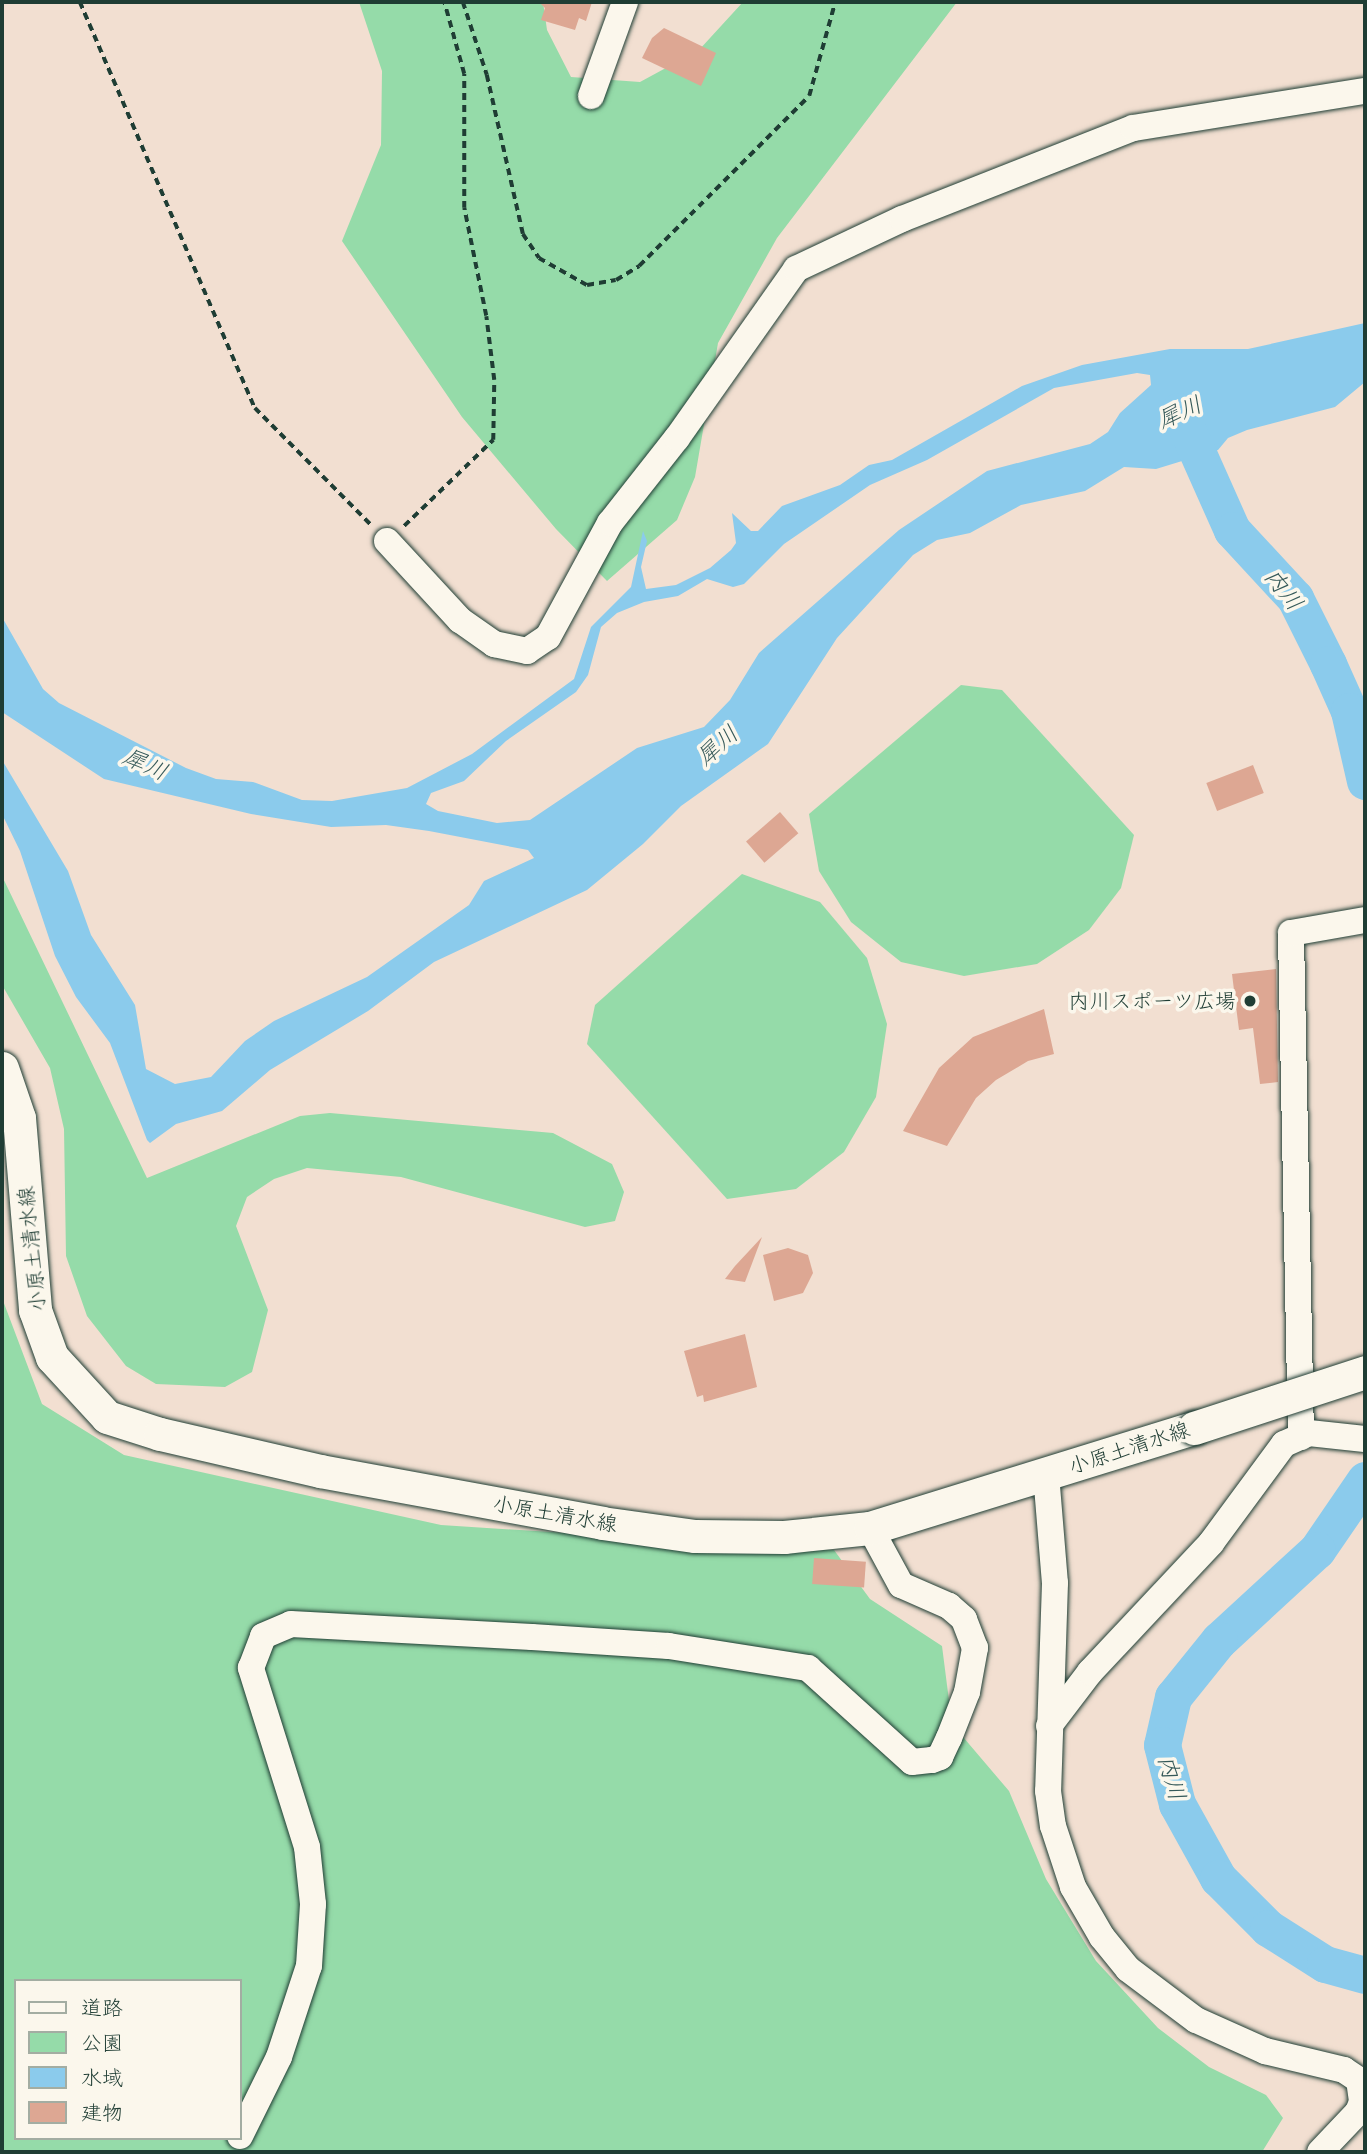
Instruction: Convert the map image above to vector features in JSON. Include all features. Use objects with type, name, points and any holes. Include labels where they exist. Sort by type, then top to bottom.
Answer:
[{"type":"main road","name":"小原土清水線","points":[[2,1068],[19,1118],[35,1310],[52,1357],[107,1417],[160,1434],[320,1471],[695,1536],[784,1537],[870,1528],[1365,1372]]},
{"type":"street","points":[[591,96],[625,2]]},
{"type":"street","points":[[387,541],[460,620],[494,644],[527,651],[548,637],[610,523],[677,438],[796,269],[902,219],[1133,128],[1365,91]]},
{"type":"street","points":[[1311,1435],[1291,933],[1365,920]]},
{"type":"street","points":[[1049,1726],[1090,1672],[1212,1543],[1284,1444],[1311,1435],[1365,1439]]},
{"type":"street","points":[[1046,1474],[1055,1583],[1048,1791],[1069,1875],[1102,1937],[1128,1969],[1196,2021],[1265,2051],[1344,2070],[1359,2080],[1362,2102],[1358,2112],[1320,2152]]},
{"type":"street","points":[[242,2131],[279,2057],[309,1966],[313,1904],[307,1847],[251,1668],[263,1636],[291,1624],[532,1637],[669,1646],[808,1668],[912,1762],[932,1760],[940,1756],[967,1692],[975,1648],[964,1619],[949,1606],[901,1585],[870,1528]]},
{"type":"path","points":[[80,2],[255,408],[387,541],[493,440],[494,380],[486,316],[464,208],[464,74],[444,2]]},
{"type":"path","points":[[463,2],[487,75],[523,234],[539,258],[587,285],[616,280],[639,266],[808,96],[835,2]]},
{"type":"green space","points":[[359,2],[543,2],[547,30],[571,77],[640,82],[699,50],[743,2],[957,2],[777,238],[718,343],[695,477],[677,520],[607,581],[556,529],[462,417],[342,241],[381,145],[382,71]]},
{"type":"green space","points":[[961,685],[1002,690],[1134,835],[1121,888],[1089,930],[1037,964],[964,976],[901,962],[851,922],[819,871],[809,814]]},
{"type":"green space","points":[[742,874],[820,902],[867,958],[887,1024],[876,1097],[844,1152],[796,1189],[727,1199],[587,1044],[595,1005]]},
{"type":"green space","points":[[2,876],[147,1178],[300,1116],[330,1113],[553,1133],[612,1164],[624,1192],[615,1221],[585,1227],[401,1177],[307,1168],[274,1179],[247,1197],[236,1226],[268,1310],[252,1372],[225,1387],[156,1384],[126,1366],[87,1316],[66,1256],[64,1129],[50,1068],[2,985]]},
{"type":"green space","points":[[2,1298],[42,1404],[124,1455],[441,1525],[834,1550],[870,1599],[942,1646],[952,1724],[1009,1791],[1046,1879],[1096,1961],[1158,2028],[1209,2067],[1266,2095],[1283,2118],[1262,2152],[2,2152]]},
{"type":"water","name":"犀川","points":[[1365,323],[1365,382],[1335,407],[1247,430],[1228,438],[1218,450],[1156,469],[1124,467],[1085,491],[1021,505],[970,533],[937,540],[913,555],[837,638],[768,744],[681,806],[643,844],[587,890],[434,962],[368,1011],[270,1070],[222,1111],[176,1124],[150,1143],[147,1140],[110,1043],[76,997],[55,956],[20,851],[2,814],[2,760],[68,871],[91,935],[135,1005],[146,1069],[175,1084],[211,1077],[245,1041],[274,1021],[367,977],[469,905],[484,881],[534,858],[528,850],[429,831],[386,825],[331,827],[251,814],[104,779],[2,712],[2,617],[43,689],[59,703],[186,768],[216,779],[253,782],[302,800],[332,801],[407,788],[472,754],[574,679],[591,627],[631,587],[643,531],[647,541],[641,567],[646,589],[676,585],[710,568],[731,550],[736,543],[732,513],[751,531],[758,531],[782,506],[840,485],[869,465],[892,460],[1022,386],[1082,365],[1170,349],[1248,349]],"holes":[[[1137,373],[1150,375],[1151,385],[1120,413],[1108,432],[1090,444],[987,471],[899,530],[759,653],[730,700],[704,727],[637,748],[530,820],[497,823],[438,811],[426,804],[431,793],[464,781],[506,741],[576,692],[588,675],[601,627],[617,613],[644,602],[678,596],[707,579],[733,587],[744,584],[784,544],[870,485],[927,460],[1054,388]]]},
{"type":"building","points":[[539,2],[592,2],[586,21],[579,18],[575,30],[541,20],[545,8]]},
{"type":"building","points":[[664,28],[716,53],[701,86],[642,58],[652,38]]},
{"type":"building","points":[[1253,765],[1264,793],[1217,811],[1206,783]]},
{"type":"building","points":[[780,812],[798,833],[764,863],[746,842]]},
{"type":"building","points":[[1276,969],[1278,1082],[1260,1084],[1253,1028],[1239,1030],[1232,974]]},
{"type":"building","points":[[1044,1009],[1054,1054],[1028,1061],[996,1080],[976,1098],[947,1146],[903,1131],[939,1068],[973,1037]]},
{"type":"building","points":[[762,1237],[745,1282],[725,1279],[735,1266]]},
{"type":"building","points":[[788,1248],[808,1255],[813,1273],[803,1293],[774,1301],[763,1255]]},
{"type":"building","points":[[745,1334],[757,1387],[704,1402],[703,1395],[697,1397],[684,1351]]},
{"type":"building","points":[[814,1558],[866,1562],[864,1588],[812,1584]]},
{"type":"waterway","name":"内川","points":[[1179,411],[1232,530],[1295,598],[1349,711],[1365,781]]},
{"type":"waterway","name":"内川","points":[[1365,1480],[1317,1550],[1219,1640],[1173,1697],[1162,1745],[1177,1804],[1218,1878],[1268,1928],[1325,1964],[1365,1975]]},
{"type":"place","name":"内川スポーツ広場","points":[[1250,1001]]}]
